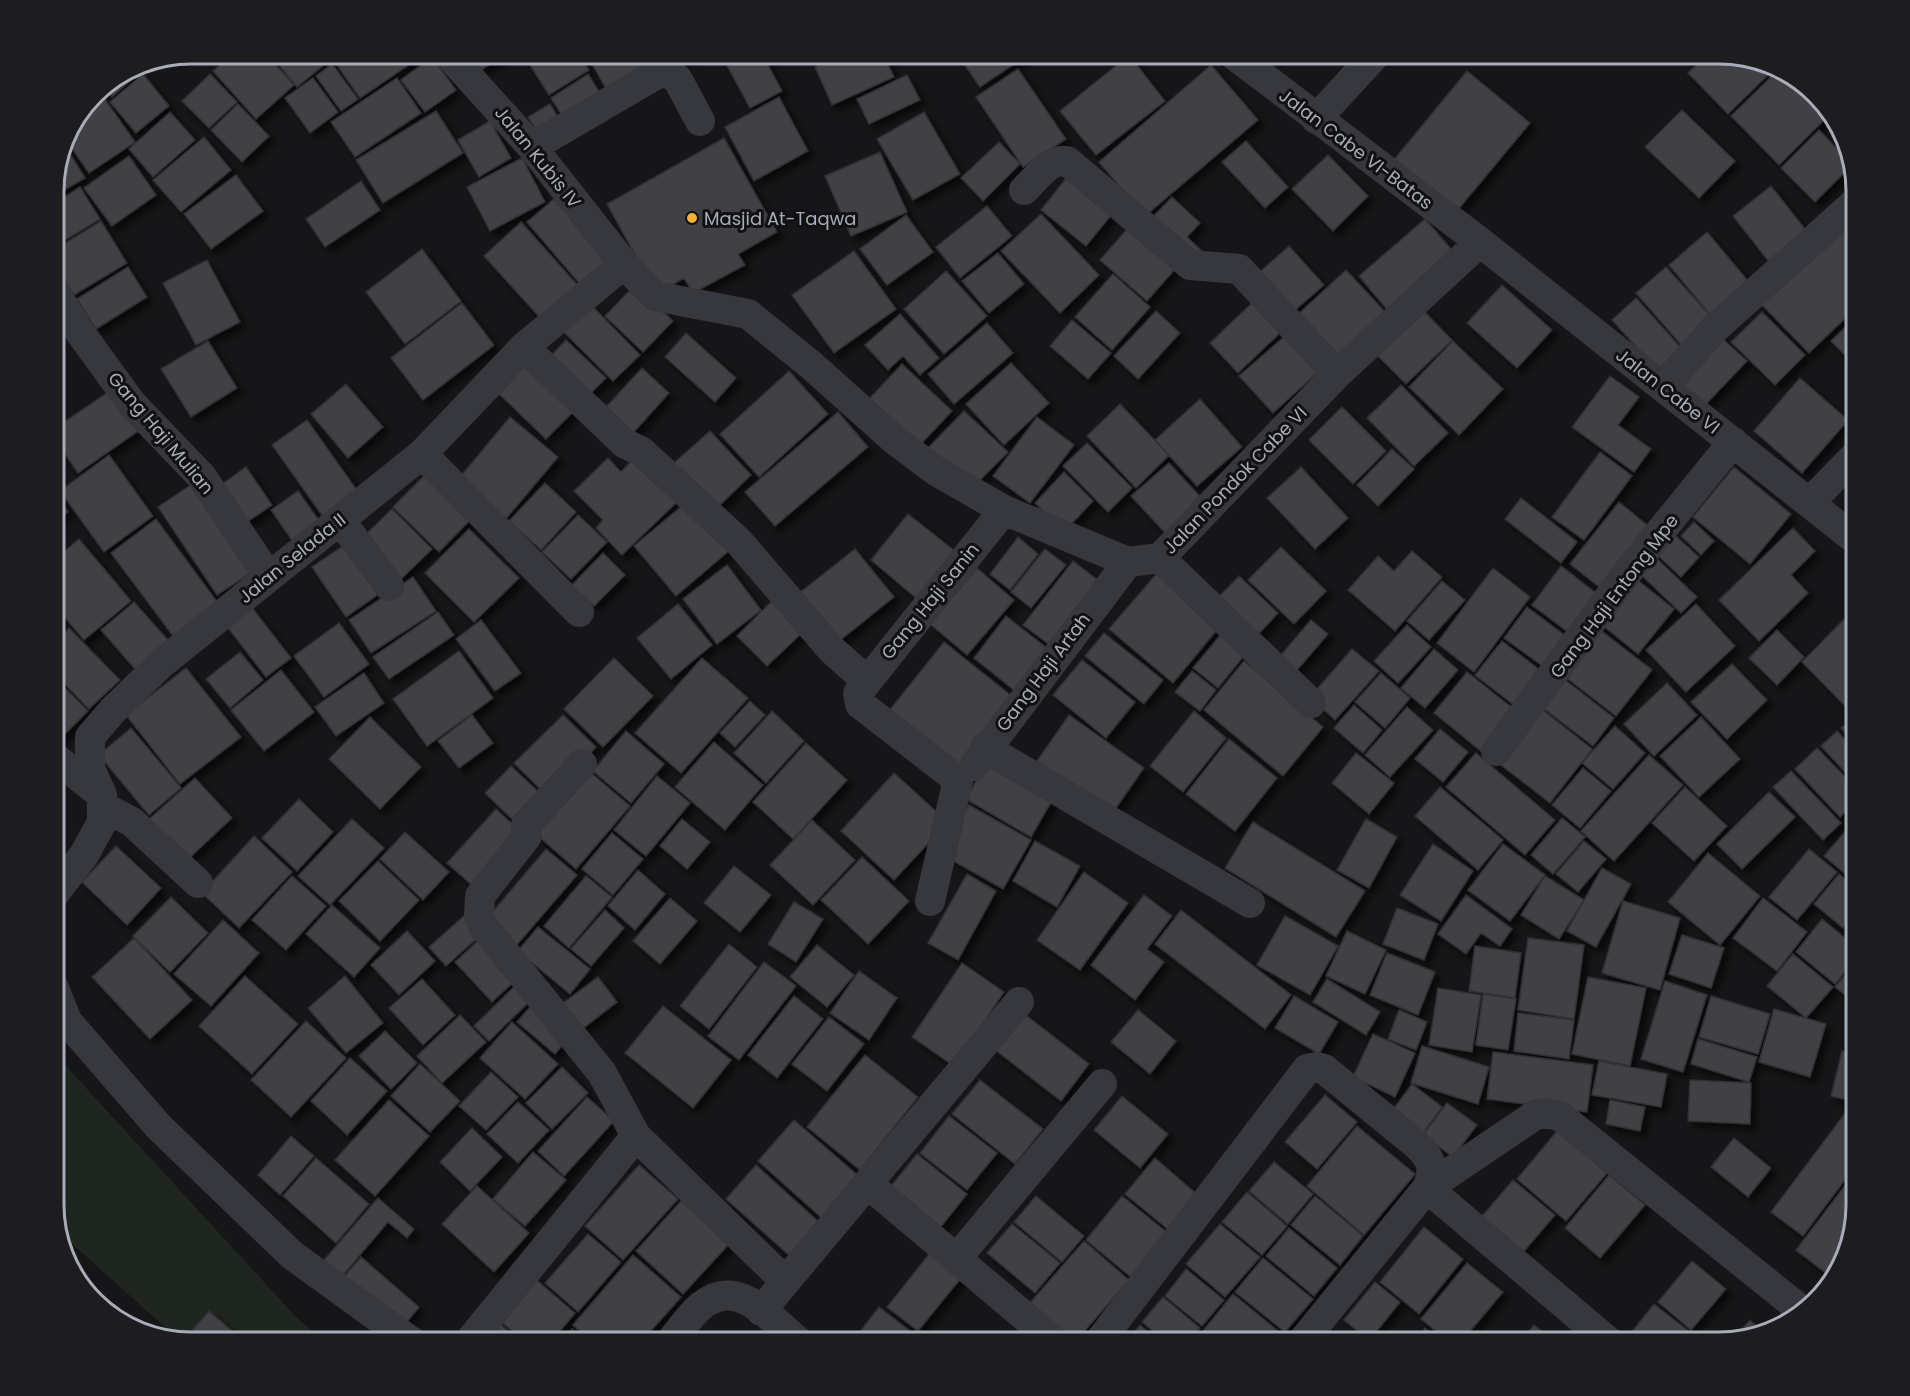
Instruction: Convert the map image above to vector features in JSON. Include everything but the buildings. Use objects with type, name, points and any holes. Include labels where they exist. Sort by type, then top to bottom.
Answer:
[{"type":"street","name":"Jalan Cabe VI-Batas","points":[[1246,64],[1480,242]]},
{"type":"street","points":[[1316,119],[1367,64]]},
{"type":"street","name":"Jalan Kubis IV","points":[[458,65],[532,147],[624,264]]},
{"type":"street","points":[[532,147],[662,71],[676,78],[700,121]]},
{"type":"street","points":[[1024,190],[1051,164],[1059,160],[1067,161],[1190,265],[1239,269],[1337,374]]},
{"type":"street","points":[[1663,387],[1714,329],[1846,211]]},
{"type":"street","name":"Jalan Pondok Cabe VI","points":[[624,264],[656,296],[748,314],[811,365],[896,441],[936,471],[1004,510],[1128,562],[1160,558],[1337,374],[1480,242]]},
{"type":"street","name":"Jalan Cabe VI","points":[[1480,242],[1846,532]]},
{"type":"street","name":"Jalan Selada II","points":[[102,800],[90,768],[90,737],[114,709],[162,663],[422,454],[525,347],[624,264]]},
{"type":"street","name":"Gang Haji Mulian","points":[[65,309],[132,404],[202,477],[268,576]]},
{"type":"street","points":[[525,347],[624,443],[642,452],[739,542],[862,686],[860,704],[958,780],[930,900]]},
{"type":"street","name":"Gang Haji Entong Mpe","points":[[1496,751],[1630,569],[1733,442]]},
{"type":"street","points":[[422,454],[579,612]]},
{"type":"street","points":[[1809,503],[1846,465]]},
{"type":"street","name":"Gang Haji Sanin","points":[[862,686],[1004,510]]},
{"type":"street","points":[[340,519],[389,586]]},
{"type":"street","points":[[1160,558],[1311,703]]},
{"type":"street","name":"Gang Haji Artah","points":[[958,780],[972,768],[1128,562]]},
{"type":"street","points":[[985,748],[1250,903]]},
{"type":"street","points":[[582,764],[526,825],[527,836],[480,896],[479,915],[483,926],[602,1073],[636,1136],[785,1281]]},
{"type":"street","points":[[65,767],[102,800],[132,822],[198,883]]},
{"type":"street","points":[[65,879],[95,837],[102,822],[102,800]]},
{"type":"street","points":[[761,1311],[1019,1002]]},
{"type":"street","points":[[65,1016],[158,1126],[292,1255],[398,1332]]},
{"type":"street","points":[[1107,1332],[1311,1067],[1324,1069],[1428,1155],[1433,1167],[1427,1188]]},
{"type":"street","points":[[957,1258],[1102,1084]]},
{"type":"street","points":[[1315,1332],[1427,1188],[1535,1115],[1546,1113],[1560,1116],[1795,1305]]},
{"type":"street","points":[[477,1332],[636,1136]]},
{"type":"street","points":[[868,1184],[1043,1332]]},
{"type":"street","points":[[1427,1188],[1597,1332]]},
{"type":"street","points":[[679,1332],[700,1307],[715,1297],[742,1295],[787,1332]]},
{"type":"shaded area","points":[[65,1065],[297,1318],[313,1332],[191,1332],[167,1329],[71,1243],[65,1213]]},
{"type":"place","name":"Masjid At-Taqwa","points":[[692,218]]}]
